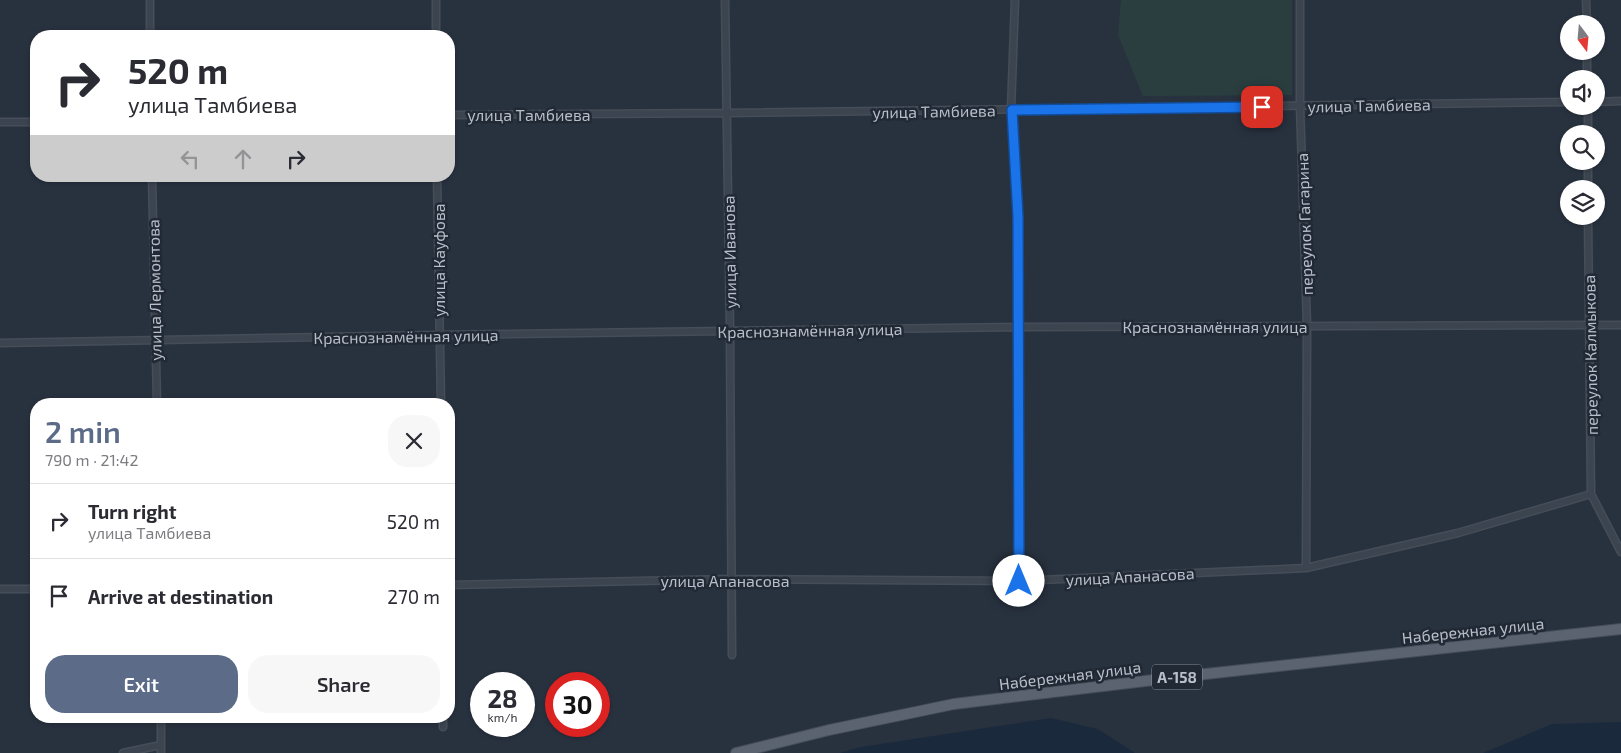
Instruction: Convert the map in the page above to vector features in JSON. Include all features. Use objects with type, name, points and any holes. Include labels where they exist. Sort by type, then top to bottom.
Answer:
[{"type":"main road","name":"Набережная улица","points":[[736,753],[838,728],[954,704],[1621,628]]},
{"type":"street","points":[[150,0],[150,30]]},
{"type":"street","points":[[436,0],[436,30]]},
{"type":"street","name":"улица Иванова","points":[[725,0],[732,655]]},
{"type":"street","points":[[1015,0],[1012,110],[1018,217],[1020,327],[1019,581]]},
{"type":"street","name":"переулок Гагарина","points":[[1300,0],[1300,106],[1307,325],[1306,568]]},
{"type":"street","points":[[1586,0],[1587,15]]},
{"type":"street","points":[[1605,102],[1621,101]]},
{"type":"street","name":"улица Тамбиева","points":[[455,114],[1012,110],[1560,102]]},
{"type":"street","points":[[0,122],[30,122]]},
{"type":"street","name":"улица Лермонтова","points":[[152,182],[157,398]]},
{"type":"street","name":"улица Кауфова","points":[[437,182],[438,335],[441,398]]},
{"type":"street","name":"переулок Калмыкова","points":[[1588,225],[1591,494]]},
{"type":"street","name":"Краснознамённая улица","points":[[0,343],[1020,327],[1589,326],[1621,324]]},
{"type":"street","points":[[1591,494],[1621,552]]},
{"type":"street","name":"улица Апанасова","points":[[455,585],[732,579],[1019,581],[1306,568],[1458,533],[1591,494]]},
{"type":"street","points":[[0,589],[30,589]]},
{"type":"street","points":[[161,723],[161,753]]},
{"type":"street","points":[[123,753],[161,745]]},
{"type":"green space","points":[[1121,0],[1292,0],[1292,95],[1143,96],[1118,35]]},
{"type":"water","points":[[1051,718],[1098,729],[1135,753],[840,753],[861,747]]},
{"type":"water","points":[[1621,722],[1621,753],[1483,753],[1552,724]]},
{"type":"route","points":[[1019,581],[1020,327],[1018,217],[1012,110],[1262,107]]}]
